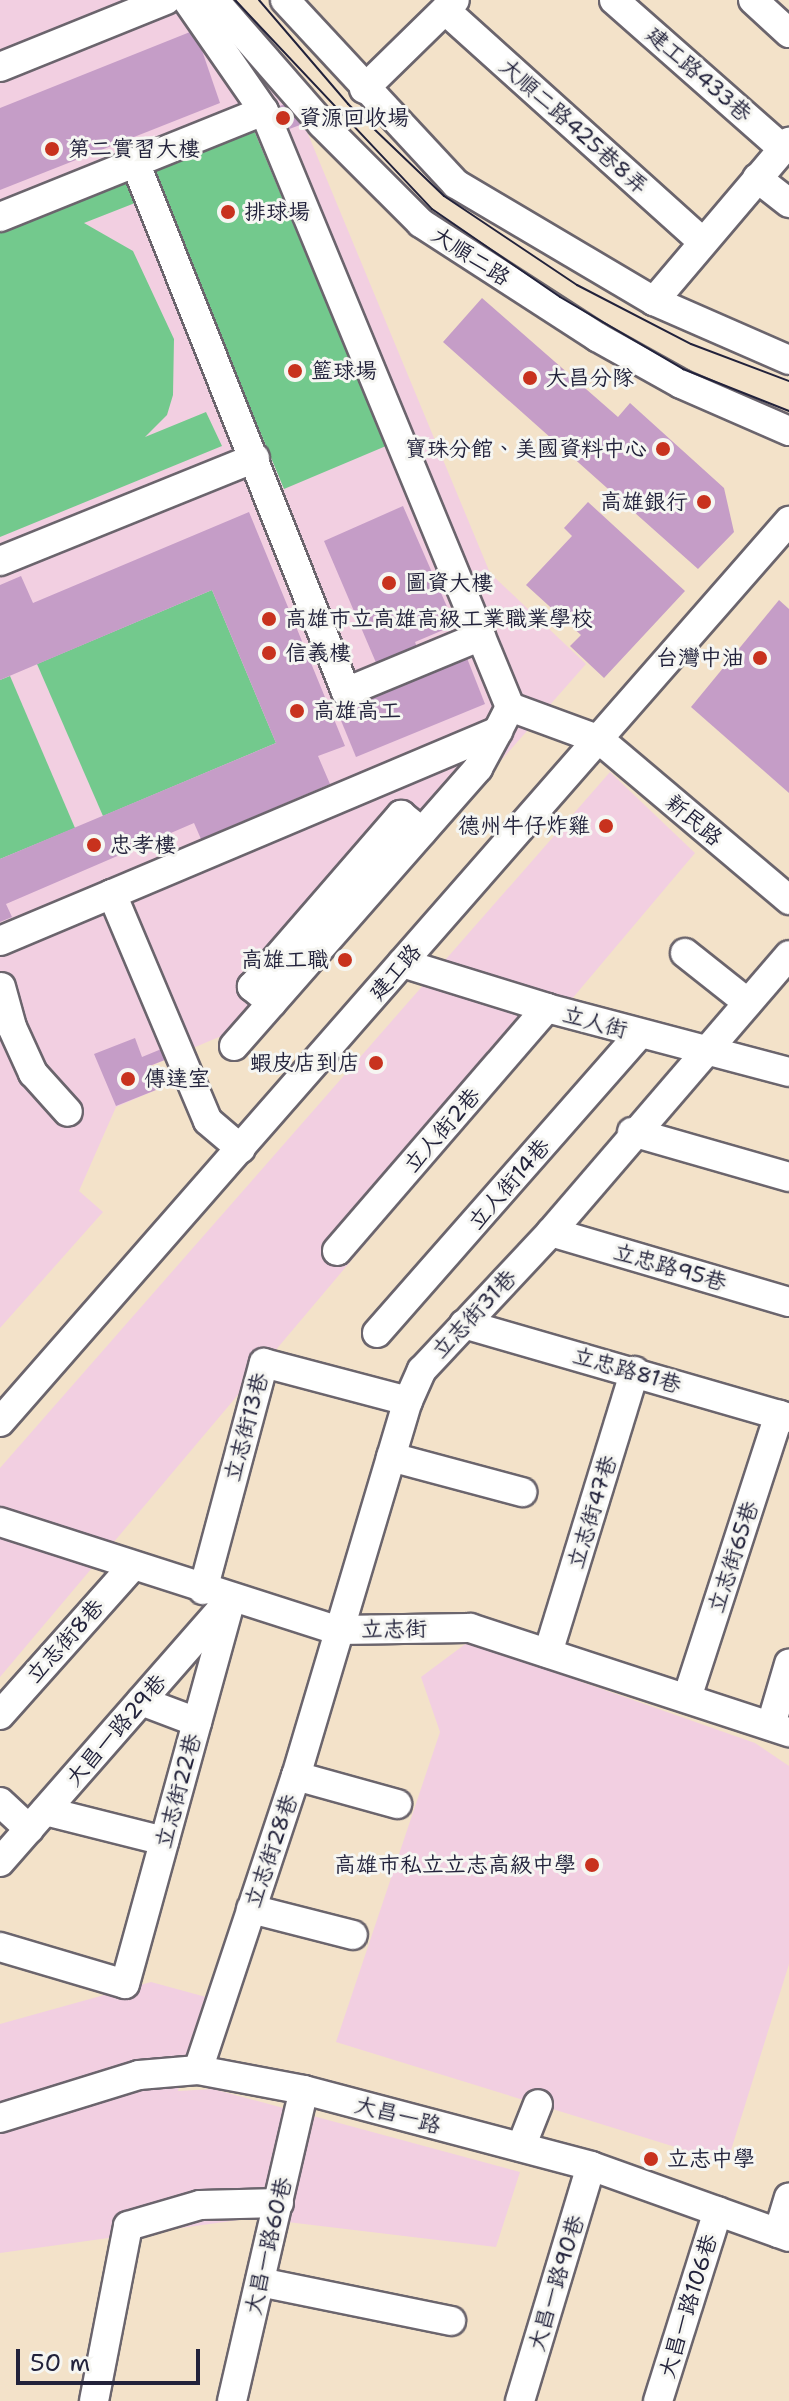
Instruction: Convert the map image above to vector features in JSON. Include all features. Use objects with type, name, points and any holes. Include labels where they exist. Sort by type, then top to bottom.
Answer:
[{"type":"street","points":[[0,67],[166,0]]},
{"type":"street","points":[[187,0],[264,111],[481,636],[504,719],[478,768],[422,832],[361,882],[308,942],[272,1003],[234,1046]]},
{"type":"street","name":"大順二路","points":[[214,0],[322,124],[421,223],[597,337],[681,384],[789,431]]},
{"type":"street","points":[[285,0],[364,89],[456,184],[654,301],[789,360]]},
{"type":"street","name":"建工路433巷","points":[[614,0],[786,145]]},
{"type":"street","points":[[753,0],[789,33]]},
{"type":"street","points":[[364,89],[450,5]]},
{"type":"street","name":"大順二路425巷8弄","points":[[450,5],[703,242]]},
{"type":"street","points":[[0,217],[264,111]]},
{"type":"street","points":[[654,301],[786,145]]},
{"type":"street","points":[[135,162],[346,692],[481,636]]},
{"type":"street","points":[[757,178],[789,203]]},
{"type":"street","points":[[0,561],[255,458]]},
{"type":"street","name":"建工路","points":[[0,1422],[789,521]]},
{"type":"street","points":[[68,1112],[33,1073],[12,1027],[0,987],[5,939],[504,719],[600,740]]},
{"type":"street","name":"新民路","points":[[600,740],[789,900]]},
{"type":"street","points":[[112,894],[208,1121],[241,1149]]},
{"type":"street","points":[[685,953],[748,1003]]},
{"type":"street","name":"立志街31巷","points":[[337,1630],[408,1401],[422,1370],[551,1232],[632,1132],[706,1053],[789,955]]},
{"type":"street","name":"立人街","points":[[402,963],[706,1053],[789,1072]]},
{"type":"street","name":"立人街2巷","points":[[337,1251],[547,1008]]},
{"type":"street","name":"立人街14巷","points":[[377,1333],[640,1034]]},
{"type":"street","points":[[632,1132],[789,1177]]},
{"type":"street","name":"立忠路95巷","points":[[551,1232],[789,1302]]},
{"type":"street","name":"立忠路81巷","points":[[464,1324],[635,1371],[784,1417]]},
{"type":"street","name":"立志街13巷","points":[[203,1590],[264,1363],[408,1401]]},
{"type":"street","name":"立志街47巷","points":[[548,1653],[635,1371]]},
{"type":"street","name":"立志街65巷","points":[[687,1698],[784,1417]]},
{"type":"street","points":[[391,1457],[522,1492]]},
{"type":"street","name":"立志街","points":[[0,1522],[131,1568],[337,1630],[470,1628],[780,1729]]},
{"type":"street","name":"立志街8巷","points":[[0,1715],[131,1568]]},
{"type":"street","name":"大昌一路29巷","points":[[0,1862],[231,1599]]},
{"type":"street","name":"立志街22巷","points":[[0,1947],[125,1984],[231,1599]]},
{"type":"street","name":"立志街28巷","points":[[198,2070],[296,1776],[337,1630]]},
{"type":"street","points":[[780,1729],[789,1664]]},
{"type":"street","points":[[141,1701],[197,1722]]},
{"type":"street","points":[[296,1776],[397,1804]]},
{"type":"street","points":[[0,1802],[37,1820],[164,1841]]},
{"type":"street","points":[[251,1909],[353,1935]]},
{"type":"street","name":"大昌一路","points":[[0,2118],[139,2075],[198,2070],[304,2090],[591,2166],[783,2235]]},
{"type":"street","name":"大昌一路60巷","points":[[232,2401],[304,2090]]},
{"type":"street","points":[[521,2147],[538,2104]]},
{"type":"street","name":"大昌一路90巷","points":[[520,2401],[591,2166]]},
{"type":"street","points":[[783,2235],[789,2198]]},
{"type":"street","points":[[94,2401],[128,2226],[200,2205],[279,2203]]},
{"type":"street","name":"大昌一路106巷","points":[[658,2401],[718,2211]]},
{"type":"street","points":[[260,2282],[451,2321]]},
{"type":"shaded area","name":"高雄市立高雄高級工業職業學校","points":[[0,0],[203,0],[303,122],[490,573],[586,664],[244,1052],[219,1037],[148,1067],[156,1090],[116,1107],[79,1191],[103,1212],[0,1328]]},
{"type":"shaded area","points":[[610,772],[695,853],[0,1677],[0,1468]]},
{"type":"shaded area","name":"高雄市私立立志高級中學","points":[[468,1642],[755,1743],[789,1766],[789,1964],[727,2163],[336,2042],[440,1732],[421,1677]]},
{"type":"shaded area","points":[[151,1982],[206,1997],[178,2091],[213,2089],[520,2172],[496,2247],[253,2218],[0,2253],[0,2024]]},
{"type":"green space","name":"籃球場","points":[[253,128],[386,446],[284,489],[151,170]]},
{"type":"green space","points":[[123,176],[135,203],[84,223],[133,251],[174,339],[173,395],[167,415],[145,437],[206,412],[222,446],[0,537],[0,225]]},
{"type":"green space","points":[[212,590],[276,743],[103,816],[37,664]]},
{"type":"green space","points":[[10,676],[75,828],[0,859],[0,680]]},
{"type":"building","name":"第二實習大樓","points":[[195,30],[220,103],[0,190],[0,108]]},
{"type":"building","name":"資源回收場","points":[[290,102],[300,125],[276,134],[267,111]]},
{"type":"building","points":[[482,298],[618,417],[630,403],[724,488],[734,532],[698,569],[443,342]]},
{"type":"building","points":[[588,502],[685,591],[604,678],[570,646],[581,635],[526,585],[572,536],[564,528]]},
{"type":"building","name":"圖資大樓","points":[[403,506],[455,625],[415,642],[420,655],[380,672],[324,541]]},
{"type":"building","name":"高雄高工","points":[[249,512],[345,746],[318,756],[330,784],[201,839],[194,823],[6,904],[12,917],[0,922],[0,859],[276,743],[212,590],[0,680],[0,585],[21,576],[33,603]]},
{"type":"building","name":"台灣中油","points":[[779,600],[789,609],[789,793],[691,707]]},
{"type":"building","points":[[465,653],[485,704],[356,757],[335,706]]},
{"type":"building","name":"傳達室","points":[[135,1038],[142,1057],[176,1043],[180,1054],[147,1067],[156,1090],[116,1106],[94,1054]]},
{"type":"tram line","points":[[235,0],[432,209],[560,297],[683,369],[789,411]]},
{"type":"tram line","points":[[259,0],[348,104],[444,196],[577,285],[691,344],[789,381]]},
{"type":"place","name":"資源回收場","points":[[283,118]]},
{"type":"place","name":"第二實習大樓","points":[[52,149]]},
{"type":"place","name":"排球場","points":[[228,212]]},
{"type":"place","name":"籃球場","points":[[295,371]]},
{"type":"place","name":"大昌分隊","points":[[530,378]]},
{"type":"place","name":"寶珠分館、美國資料中心","points":[[663,449]]},
{"type":"place","name":"高雄銀行","points":[[704,502]]},
{"type":"place","name":"圖資大樓","points":[[389,583]]},
{"type":"place","name":"高雄市立高雄高級工業職業學校","points":[[269,619]]},
{"type":"place","name":"信義樓","points":[[269,653]]},
{"type":"place","name":"台灣中油","points":[[760,658]]},
{"type":"place","name":"高雄高工","points":[[297,711]]},
{"type":"place","name":"德州牛仔炸雞","points":[[606,826]]},
{"type":"place","name":"忠孝樓","points":[[94,845]]},
{"type":"place","name":"高雄工職","points":[[345,960]]},
{"type":"place","name":"蝦皮店到店","points":[[376,1063]]},
{"type":"place","name":"傳達室","points":[[128,1079]]},
{"type":"place","name":"高雄市私立立志高級中學","points":[[592,1865]]},
{"type":"place","name":"立志中學","points":[[651,2159]]}]
